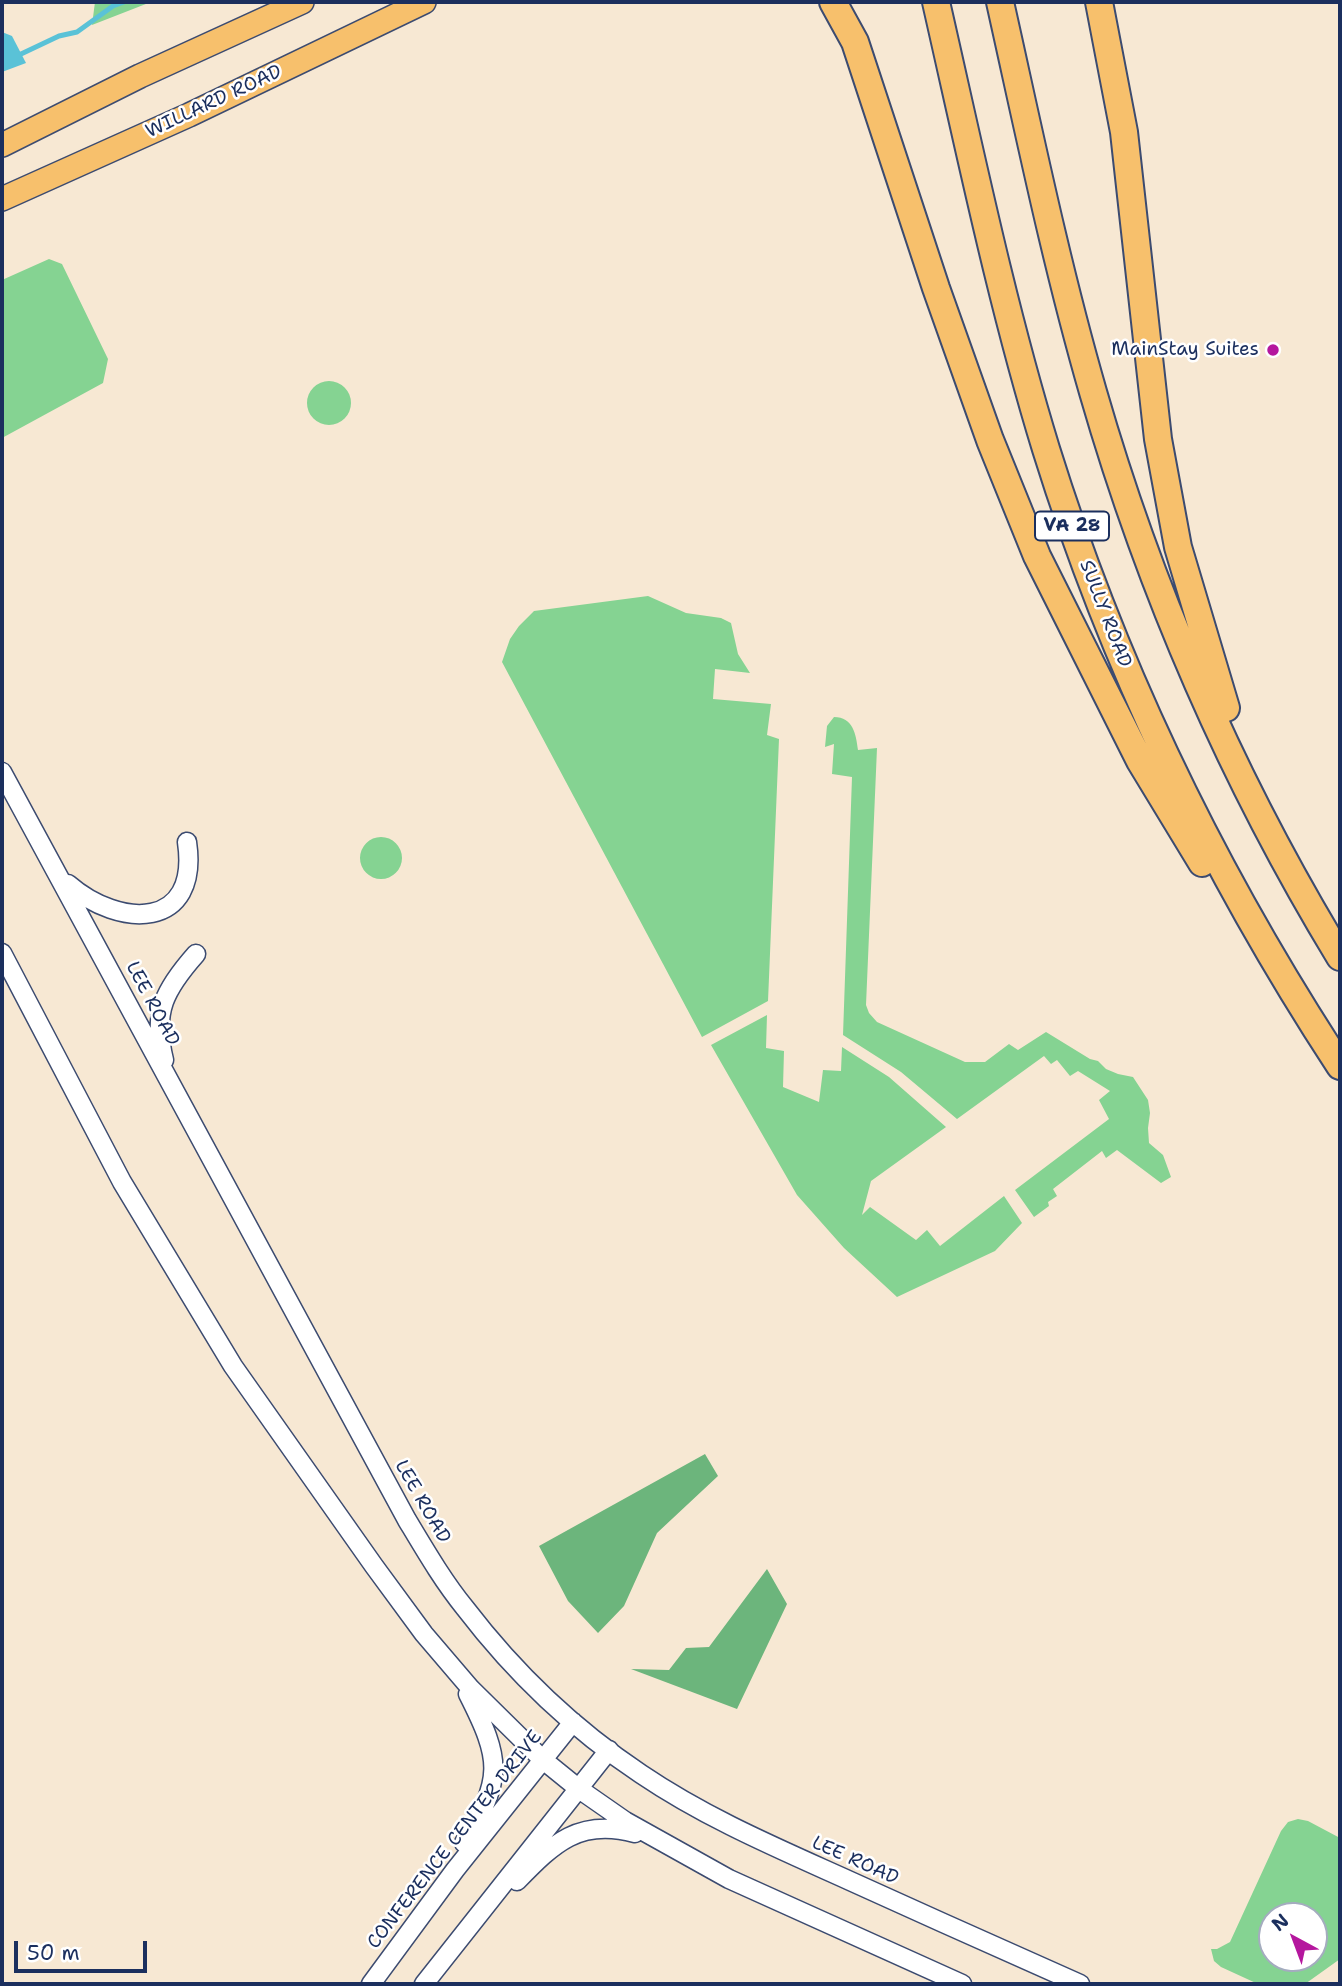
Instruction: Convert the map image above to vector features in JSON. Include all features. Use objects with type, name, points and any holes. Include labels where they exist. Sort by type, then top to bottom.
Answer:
[{"type":"highway","points":[[833,2],[855,42],[936,288],[990,440],[1037,556],[1140,761],[1170,812],[1306,1013]]},
{"type":"highway","points":[[852,2],[855,42]]},
{"type":"highway","name":"SULLY ROAD","points":[[936,2],[985,215],[1026,376],[1046,449],[1099,601],[1164,754],[1211,849],[1306,1013],[1340,1066]]},
{"type":"highway","name":"VA 28","points":[[1000,2],[1080,344],[1127,498],[1156,581],[1220,729],[1310,906],[1340,957]]},
{"type":"highway","points":[[1099,2],[1124,132],[1158,439],[1178,547],[1221,694],[1261,796],[1310,906]]},
{"type":"main road","points":[[2,145],[140,76],[302,2]]},
{"type":"main road","name":"WILLARD ROAD","points":[[2,199],[189,115],[424,2]]},
{"type":"street","name":"LEE ROAD","points":[[2,772],[407,1520],[465,1608],[523,1675],[573,1722],[609,1750],[640,1774],[692,1806],[748,1835],[1080,1984]]},
{"type":"street","points":[[58,874],[83,897],[98,904],[126,914],[150,914],[174,903],[181,894],[189,872],[187,842]]},
{"type":"street","points":[[2,953],[122,1182],[233,1366],[424,1634],[513,1733],[579,1789],[652,1837],[729,1879],[962,1984]]},
{"type":"street","points":[[171,1083],[160,1041],[162,1005],[177,975],[196,954]]},
{"type":"street","points":[[424,1911],[481,1815],[493,1784],[492,1752],[488,1733],[457,1672]]},
{"type":"street","name":"CONFERENCE CENTER DRIVE","points":[[371,1984],[424,1911],[573,1722]]},
{"type":"street","points":[[424,1984],[609,1750]]},
{"type":"street","points":[[451,1948],[542,1856],[578,1832],[608,1828],[652,1837]]},
{"type":"green space","points":[[95,2],[151,2],[92,25]]},
{"type":"green space","points":[[49,259],[62,264],[108,359],[103,383],[2,438],[2,280]]},
{"type":"green space","points":[[329,381],[338,382],[345,387],[350,394],[350,412],[345,419],[338,424],[329,425],[320,424],[313,419],[308,412],[307,403],[308,394],[313,387],[320,382]]},
{"type":"green space","points":[[648,596],[686,613],[721,618],[731,623],[738,654],[750,673],[715,669],[713,699],[771,704],[767,735],[779,739],[768,1001],[702,1037],[502,662],[510,639],[534,611]]},
{"type":"green space","points":[[834,717],[845,720],[852,727],[858,750],[877,748],[866,1005],[869,1013],[877,1022],[965,1062],[985,1062],[1009,1044],[1018,1050],[1046,1032],[1090,1059],[1098,1061],[1106,1069],[1133,1077],[1148,1100],[1149,1143],[1163,1155],[1171,1177],[1161,1183],[1117,1150],[1106,1158],[1102,1151],[1053,1189],[1057,1196],[1034,1217],[1015,1190],[1109,1119],[1099,1100],[1110,1091],[1078,1071],[1070,1076],[1057,1060],[1051,1064],[1044,1056],[957,1119],[901,1072],[843,1035],[852,777],[832,774],[834,744],[825,747],[827,726]]},
{"type":"green space","points":[[381,837],[396,843],[402,858],[396,873],[381,879],[366,873],[360,858],[366,843]]},
{"type":"green space","points":[[767,1015],[766,1048],[784,1051],[783,1087],[819,1102],[823,1070],[841,1071],[842,1047],[889,1077],[946,1127],[871,1181],[862,1215],[870,1207],[916,1240],[927,1230],[940,1246],[1004,1196],[1022,1223],[995,1251],[897,1297],[844,1248],[797,1195],[711,1045]]},
{"type":"green space","points":[[705,1454],[718,1476],[657,1533],[624,1606],[598,1633],[568,1601],[539,1546]]},
{"type":"green space","points":[[767,1569],[787,1604],[737,1709],[631,1669],[669,1670],[686,1648],[709,1647]]},
{"type":"green space","points":[[1298,1819],[1308,1821],[1340,1838],[1340,1959],[1328,1968],[1328,1902],[1258,1902],[1258,1972],[1322,1972],[1305,1984],[1258,1984],[1221,1967],[1214,1961],[1211,1949],[1230,1942],[1281,1831],[1288,1822]]},
{"type":"water","points":[[2,32],[12,36],[26,63],[2,72]]},
{"type":"waterway","points":[[21,54],[59,36],[77,32],[113,6],[124,2]]},
{"type":"place","name":"MainStay Suites","points":[[1273,350]]}]
